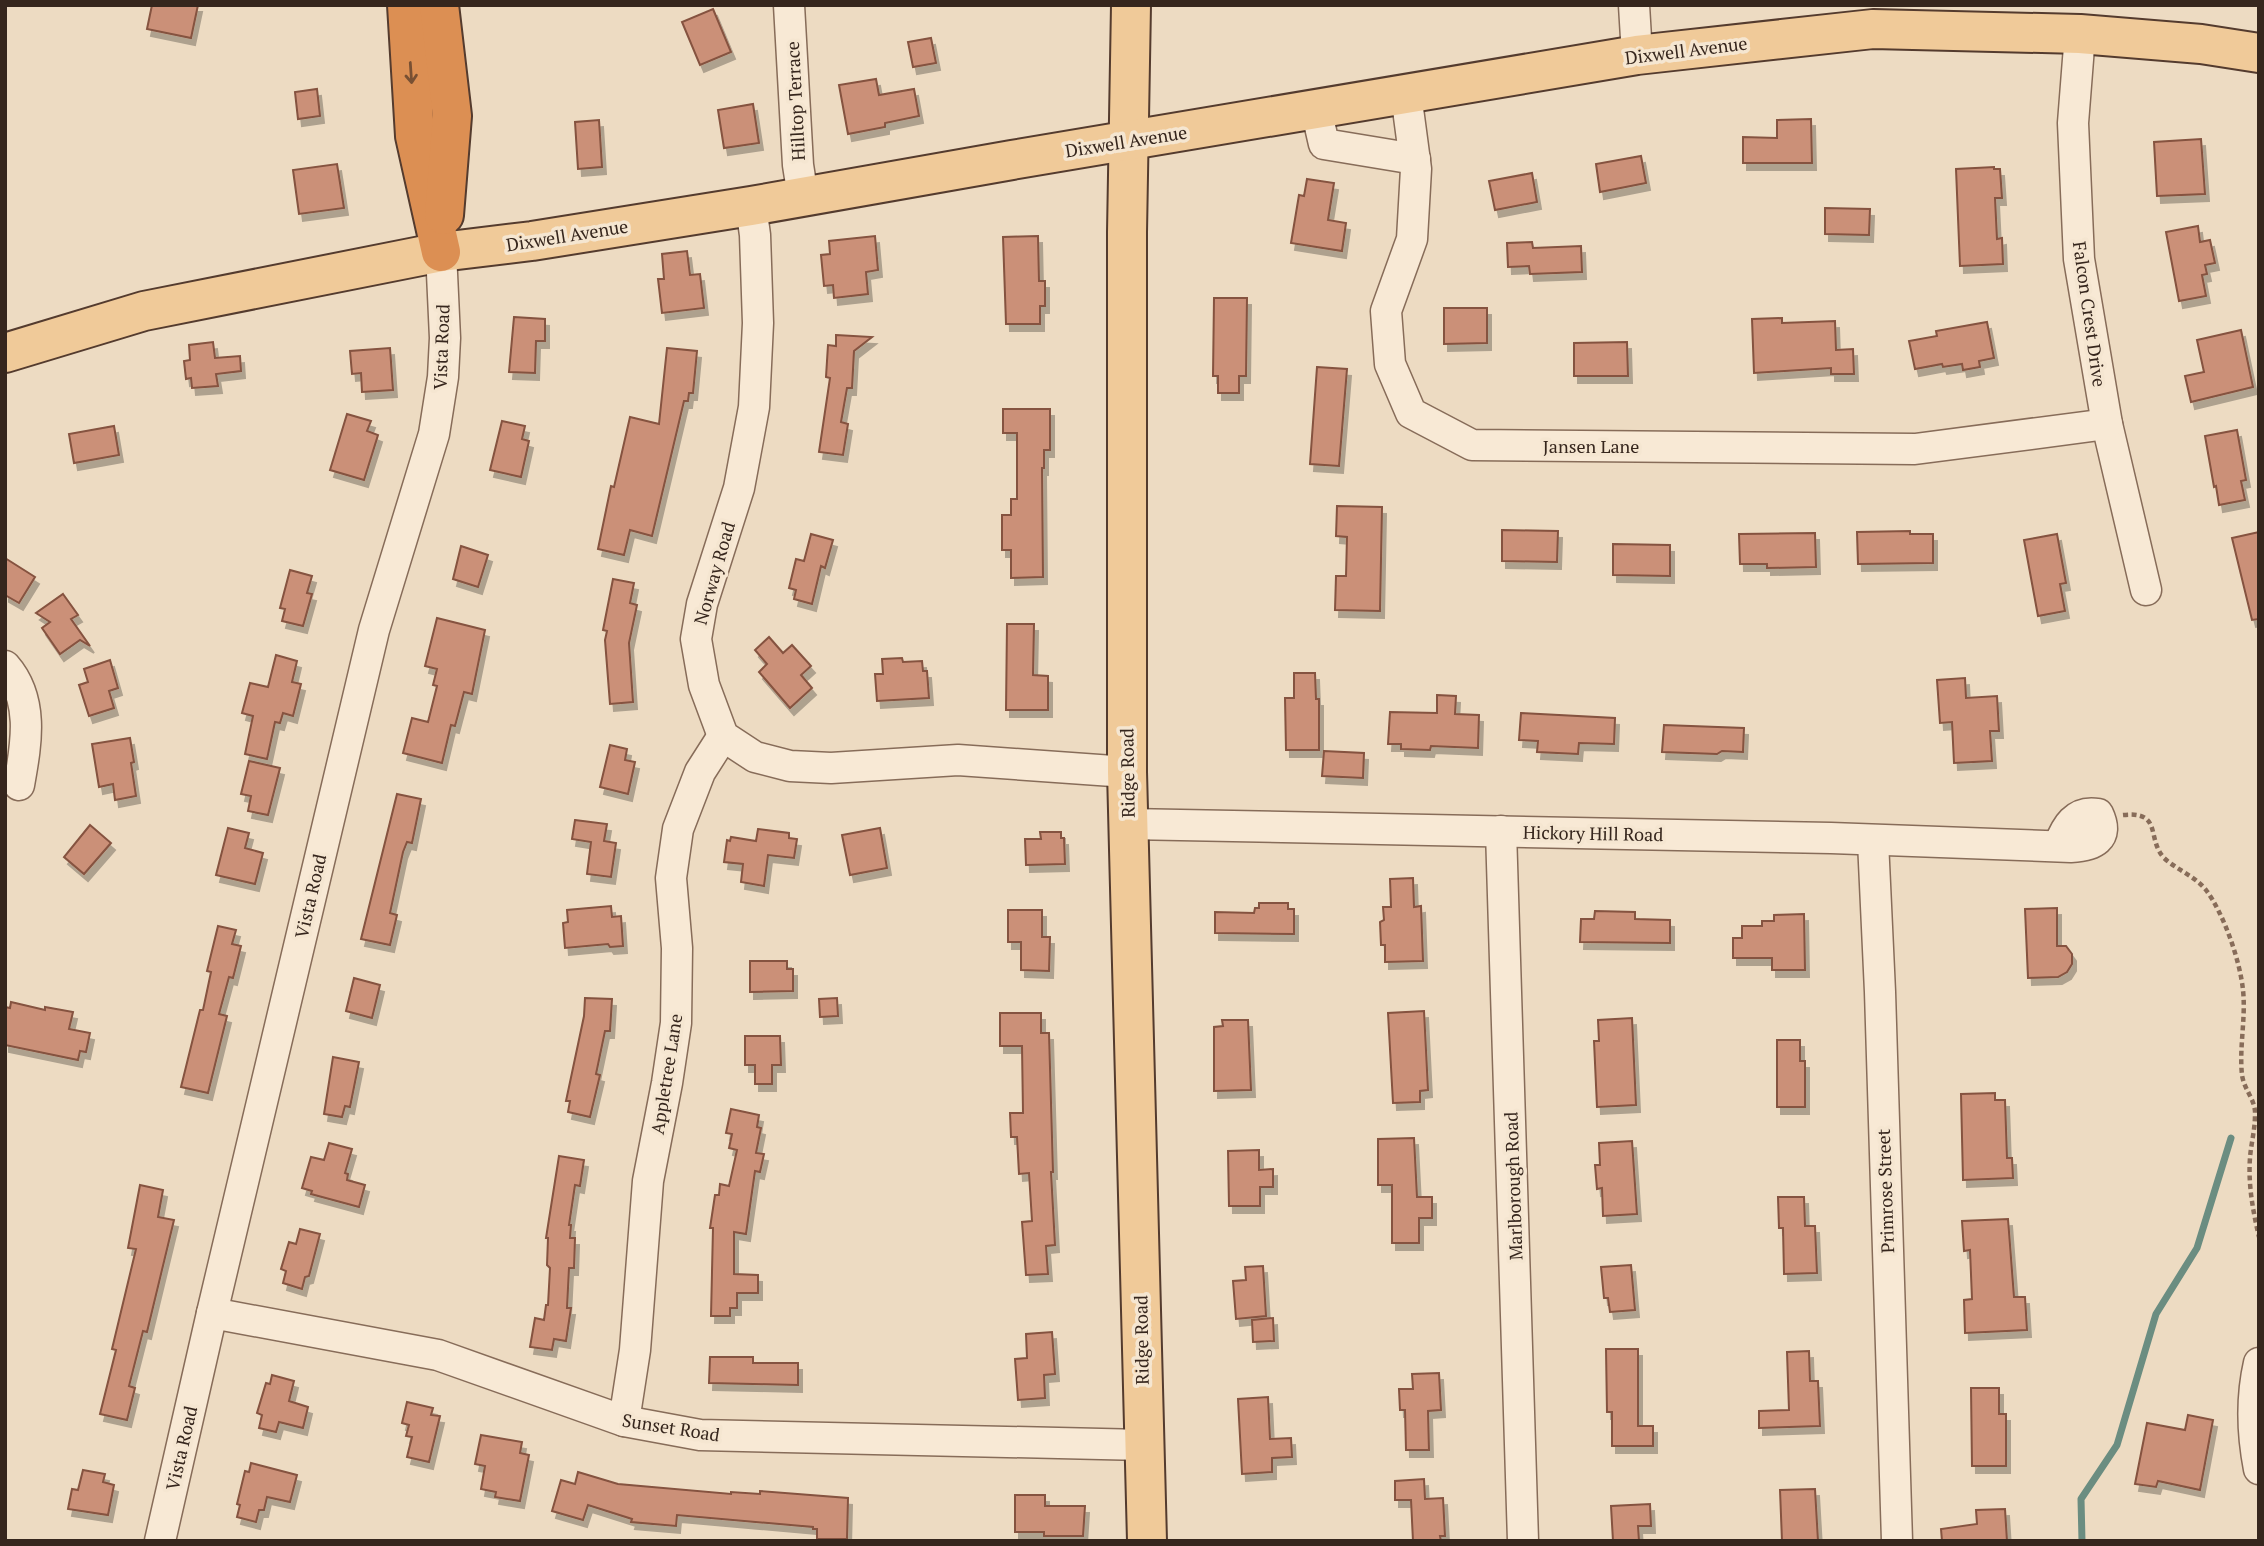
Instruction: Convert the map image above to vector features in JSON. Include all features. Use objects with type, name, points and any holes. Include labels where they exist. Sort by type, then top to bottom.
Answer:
[{"type":"highway","points":[[407,5],[415,136],[441,252]]},
{"type":"highway","points":[[439,5],[453,116],[441,252]]},
{"type":"main road","name":"Ridge Road","points":[[1131,5],[1127,772],[1147,1541]]},
{"type":"main road","name":"Dixwell Avenue","points":[[5,353],[144,311],[441,252],[533,241],[751,206],[1129,140],[1872,17],[2201,44],[2259,53]]},
{"type":"street","name":"Hilltop Terrace","points":[[789,5],[797,154],[803,197]]},
{"type":"street","points":[[1634,5],[1637,55]]},
{"type":"street","name":"Falcon Crest Drive","points":[[2080,34],[2073,123],[2079,259],[2107,424],[2146,590]]},
{"type":"street","name":"Jansen Lane","points":[[1406,94],[1416,169],[1412,239],[1386,311],[1390,364],[1411,413],[1472,445],[1915,449],[2107,424]]},
{"type":"street","points":[[1316,109],[1324,144],[1415,159]]},
{"type":"street","name":"Norway Road","points":[[723,736],[704,685],[696,639],[702,604],[739,488],[754,407],[758,323],[755,235],[751,206]]},
{"type":"street","name":"Vista Road","points":[[160,1541],[374,630],[434,434],[443,377],[445,338],[441,252]]},
{"type":"street","points":[[5,666],[13,675],[26,709],[27,737],[19,785]]},
{"type":"street","points":[[723,736],[755,757],[790,766],[831,768],[958,760],[1127,772]]},
{"type":"street","name":"Appletree Lane","points":[[624,1421],[635,1350],[648,1181],[676,1023],[677,948],[671,878],[676,841],[700,772],[723,736]]},
{"type":"street","name":"Hickory Hill Road","points":[[1128,824],[1831,838],[2088,846],[2103,832],[2102,822]]},
{"type":"street","name":"Marlborough Road","points":[[1501,831],[1523,1541]]},
{"type":"street","name":"Primrose Street","points":[[1873,841],[1897,1541]]},
{"type":"street","name":"Sunset Road","points":[[212,1313],[438,1355],[624,1421],[700,1435],[1144,1445]]},
{"type":"street","points":[[2259,1363],[2253,1403],[2254,1441],[2259,1469]]},
{"type":"path","points":[[2102,822],[2124,815],[2136,814],[2147,818],[2152,825],[2157,848],[2166,859],[2190,875],[2206,891],[2233,949],[2243,990],[2242,1077],[2254,1103],[2255,1114],[2250,1160],[2250,1202],[2259,1237]]},
{"type":"building","points":[[152,5],[198,5],[191,38],[147,29]]},
{"type":"building","points":[[713,9],[731,52],[700,65],[682,22]]},
{"type":"building","points":[[931,38],[936,63],[913,67],[908,42]]},
{"type":"building","points":[[876,79],[879,95],[914,89],[919,116],[885,123],[885,127],[848,134],[839,85]]},
{"type":"building","points":[[317,89],[320,116],[298,119],[295,92]]},
{"type":"building","points":[[753,104],[759,143],[724,148],[718,110]]},
{"type":"building","points":[[1811,119],[1812,163],[1743,163],[1743,137],[1777,138],[1777,120]]},
{"type":"building","points":[[599,120],[602,167],[578,169],[575,122]]},
{"type":"building","points":[[2201,139],[2205,194],[2157,196],[2154,142]]},
{"type":"building","points":[[1641,156],[1646,183],[1600,192],[1596,164]]},
{"type":"building","points":[[337,164],[344,208],[299,214],[293,170]]},
{"type":"building","points":[[1956,169],[2000,169],[2002,198],[1995,198],[1997,239],[2002,238],[2003,264],[1960,266]]},
{"type":"building","points":[[1532,173],[1537,202],[1495,210],[1489,181]]},
{"type":"building","points":[[1307,179],[1334,183],[1328,220],[1346,223],[1342,251],[1291,243],[1299,195],[1304,196]]},
{"type":"building","points":[[1825,208],[1870,209],[1869,235],[1825,234]]},
{"type":"building","points":[[2198,226],[2200,242],[2210,240],[2215,263],[2205,265],[2207,274],[2202,275],[2206,296],[2179,301],[2166,232]]},
{"type":"building","points":[[875,236],[878,270],[866,272],[868,294],[834,298],[833,285],[824,286],[821,255],[830,254],[829,241]]},
{"type":"building","points":[[1038,236],[1039,281],[1045,281],[1045,306],[1040,306],[1040,324],[1006,324],[1003,237]]},
{"type":"building","points":[[1532,242],[1533,248],[1581,246],[1582,272],[1530,274],[1529,266],[1508,267],[1507,243]]},
{"type":"building","points":[[687,251],[690,275],[700,274],[704,308],[662,313],[658,279],[664,279],[662,254]]},
{"type":"building","points":[[1214,298],[1247,298],[1246,376],[1239,376],[1239,393],[1218,393],[1218,376],[1213,376]]},
{"type":"building","points":[[1444,308],[1487,308],[1487,343],[1444,344]]},
{"type":"building","points":[[514,317],[545,319],[545,341],[536,341],[535,373],[509,372]]},
{"type":"building","points":[[1782,318],[1782,323],[1835,321],[1836,350],[1853,349],[1854,374],[1831,374],[1831,368],[1754,373],[1752,319]]},
{"type":"building","points":[[1987,322],[1994,358],[1979,361],[1980,367],[1963,370],[1962,364],[1943,367],[1942,364],[1915,369],[1909,341],[1937,336],[1936,331]]},
{"type":"building","points":[[2241,330],[2253,387],[2191,402],[2185,376],[2204,372],[2197,340]]},
{"type":"building","points":[[836,335],[872,337],[854,351],[852,388],[847,388],[841,422],[848,424],[843,455],[819,452],[830,378],[826,377],[828,345],[836,346]]},
{"type":"building","points":[[213,342],[215,358],[240,356],[241,371],[216,374],[218,386],[192,388],[191,378],[186,379],[184,361],[190,360],[189,345]]},
{"type":"building","points":[[1627,342],[1628,376],[1574,376],[1574,343]]},
{"type":"building","points":[[390,348],[393,390],[362,392],[361,373],[352,374],[350,351]]},
{"type":"building","points":[[667,348],[697,351],[693,393],[689,393],[688,401],[684,401],[652,536],[630,530],[624,555],[598,549],[611,486],[614,487],[630,417],[659,424]]},
{"type":"building","points":[[1317,367],[1347,369],[1339,466],[1310,464]]},
{"type":"building","points":[[1003,409],[1050,409],[1050,450],[1044,450],[1042,468],[1043,577],[1011,578],[1011,550],[1002,550],[1002,515],[1011,515],[1011,499],[1017,499],[1017,433],[1003,433]]},
{"type":"building","points":[[347,414],[371,421],[367,431],[378,435],[364,480],[330,470]]},
{"type":"building","points":[[502,421],[525,426],[522,439],[529,441],[521,477],[490,470]]},
{"type":"building","points":[[114,426],[119,455],[74,463],[69,434]]},
{"type":"building","points":[[2237,430],[2246,480],[2241,481],[2245,500],[2219,505],[2205,436]]},
{"type":"building","points":[[1337,506],[1382,507],[1380,611],[1335,610],[1336,576],[1346,576],[1347,537],[1336,536]]},
{"type":"building","points":[[1502,530],[1558,531],[1557,562],[1502,561]]},
{"type":"building","points":[[1910,531],[1910,534],[1933,534],[1933,563],[1858,564],[1857,532]]},
{"type":"building","points":[[2259,532],[2259,619],[2252,620],[2232,538]]},
{"type":"building","points":[[1815,533],[1816,567],[1767,568],[1767,564],[1740,564],[1739,534]]},
{"type":"building","points":[[811,534],[833,540],[825,568],[821,566],[812,604],[794,599],[796,590],[789,588],[796,559],[804,561]]},
{"type":"building","points":[[2057,534],[2066,583],[2060,584],[2065,611],[2038,616],[2024,540]]},
{"type":"building","points":[[1613,544],[1670,545],[1670,576],[1613,575]]},
{"type":"building","points":[[461,546],[488,555],[478,587],[453,579]]},
{"type":"building","points":[[5,558],[35,577],[19,603],[5,595]]},
{"type":"building","points":[[290,570],[312,576],[307,593],[312,594],[303,626],[282,621],[285,609],[280,608]]},
{"type":"building","points":[[613,579],[634,583],[630,603],[637,605],[629,643],[633,702],[610,704],[605,640],[607,631],[603,630]]},
{"type":"building","points":[[63,594],[78,615],[71,619],[90,646],[80,640],[60,654],[42,628],[50,622],[36,613]]},
{"type":"building","points":[[437,618],[485,630],[472,694],[464,692],[455,726],[451,725],[442,763],[403,753],[412,718],[428,722],[437,686],[433,685],[437,669],[425,666]]},
{"type":"building","points":[[1007,624],[1034,624],[1033,675],[1048,676],[1048,710],[1006,710]]},
{"type":"building","points":[[769,637],[783,653],[792,645],[811,666],[801,675],[812,688],[790,708],[759,672],[767,664],[755,650]]},
{"type":"building","points":[[276,655],[297,661],[292,682],[301,684],[293,716],[283,713],[280,723],[275,722],[267,759],[245,754],[253,716],[242,713],[250,683],[268,687]]},
{"type":"building","points":[[902,658],[903,662],[922,661],[923,671],[927,671],[929,698],[877,701],[875,674],[883,674],[882,659]]},
{"type":"building","points":[[110,660],[118,688],[109,691],[114,708],[89,716],[79,685],[88,682],[84,669]]},
{"type":"building","points":[[1294,673],[1315,673],[1316,699],[1319,699],[1319,750],[1286,750],[1285,698],[1294,698]]},
{"type":"building","points":[[1965,678],[1966,698],[1997,696],[1999,731],[1990,731],[1992,761],[1954,763],[1952,722],[1940,723],[1937,680]]},
{"type":"building","points":[[1437,695],[1456,696],[1455,714],[1479,715],[1478,748],[1431,746],[1430,750],[1401,749],[1401,744],[1388,744],[1390,712],[1437,713]]},
{"type":"building","points":[[1521,713],[1615,718],[1614,744],[1579,743],[1578,754],[1537,752],[1538,741],[1519,740]]},
{"type":"building","points":[[1664,725],[1744,728],[1743,752],[1662,752]]},
{"type":"building","points":[[130,738],[136,796],[115,800],[113,784],[99,787],[92,744]]},
{"type":"building","points":[[610,745],[627,749],[625,760],[635,762],[628,794],[600,787]]},
{"type":"building","points":[[1324,751],[1364,753],[1363,778],[1322,776]]},
{"type":"building","points":[[249,761],[280,768],[268,815],[248,811],[251,796],[241,794]]},
{"type":"building","points":[[397,794],[421,799],[412,843],[407,842],[403,852],[390,913],[397,915],[390,945],[361,939]]},
{"type":"building","points":[[575,820],[607,824],[604,841],[616,843],[611,877],[587,874],[591,842],[572,839]]},
{"type":"building","points":[[90,825],[111,843],[84,874],[64,857]]},
{"type":"building","points":[[228,828],[249,833],[245,848],[263,853],[255,884],[216,875]]},
{"type":"building","points":[[880,828],[887,868],[850,875],[842,835]]},
{"type":"building","points":[[758,829],[789,833],[789,838],[797,839],[794,858],[768,855],[764,886],[741,882],[743,864],[724,862],[727,840],[730,841],[731,837],[756,841]]},
{"type":"building","points":[[1040,832],[1061,832],[1061,838],[1064,838],[1065,864],[1026,865],[1025,839],[1041,839]]},
{"type":"building","points":[[1413,878],[1414,907],[1421,906],[1423,961],[1385,962],[1385,945],[1381,945],[1380,922],[1384,920],[1383,907],[1391,907],[1390,879]]},
{"type":"building","points":[[1259,903],[1288,903],[1288,909],[1294,909],[1294,934],[1215,933],[1215,912],[1254,913],[1255,908],[1259,908]]},
{"type":"building","points":[[611,906],[612,917],[621,916],[623,946],[610,947],[608,944],[565,948],[563,923],[568,922],[567,910]]},
{"type":"building","points":[[2057,908],[2057,946],[2066,946],[2072,954],[2072,964],[2067,972],[2058,977],[2028,978],[2025,909]]},
{"type":"building","points":[[1008,910],[1042,910],[1042,937],[1050,937],[1049,971],[1021,970],[1021,942],[1008,942]]},
{"type":"building","points":[[1595,911],[1635,912],[1635,919],[1670,920],[1670,943],[1580,942],[1581,919],[1594,919]]},
{"type":"building","points":[[1804,914],[1805,970],[1772,970],[1772,958],[1733,958],[1733,938],[1742,938],[1742,926],[1762,926],[1762,921],[1774,921],[1774,915]]},
{"type":"building","points":[[218,926],[236,930],[232,944],[241,946],[233,978],[229,977],[219,1014],[227,1016],[208,1093],[181,1087],[200,1010],[203,1010],[211,972],[207,971]]},
{"type":"building","points":[[750,961],[787,961],[787,969],[793,969],[793,991],[750,992]]},
{"type":"building","points":[[354,978],[380,985],[372,1018],[346,1011]]},
{"type":"building","points":[[585,998],[612,999],[610,1031],[605,1031],[596,1074],[600,1075],[590,1117],[568,1112],[570,1101],[566,1101],[584,1016]]},
{"type":"building","points":[[837,998],[838,1016],[820,1017],[819,999]]},
{"type":"building","points":[[11,1002],[45,1010],[45,1007],[73,1012],[69,1029],[90,1033],[86,1052],[80,1051],[78,1060],[5,1045],[5,1007],[10,1008]]},
{"type":"building","points":[[1424,1011],[1428,1090],[1420,1091],[1420,1102],[1393,1103],[1388,1013]]},
{"type":"building","points":[[1000,1013],[1041,1013],[1041,1033],[1049,1033],[1055,1245],[1046,1246],[1048,1274],[1026,1275],[1022,1222],[1032,1221],[1029,1173],[1019,1174],[1017,1137],[1011,1137],[1010,1113],[1023,1113],[1022,1046],[1000,1046]]},
{"type":"building","points":[[1632,1018],[1636,1105],[1597,1107],[1594,1041],[1599,1041],[1598,1020]]},
{"type":"building","points":[[1222,1020],[1248,1020],[1251,1090],[1214,1091],[1214,1027],[1223,1026]]},
{"type":"building","points":[[745,1036],[780,1036],[781,1065],[772,1065],[772,1084],[755,1084],[755,1065],[745,1065]]},
{"type":"building","points":[[1777,1040],[1800,1040],[1800,1061],[1805,1061],[1805,1107],[1777,1107]]},
{"type":"building","points":[[333,1057],[359,1062],[350,1107],[345,1106],[342,1117],[324,1114]]},
{"type":"building","points":[[1995,1093],[1995,1100],[2005,1100],[2007,1158],[2012,1158],[2013,1178],[1963,1180],[1961,1094]]},
{"type":"building","points":[[731,1109],[759,1115],[757,1127],[761,1128],[756,1153],[764,1154],[760,1172],[755,1171],[746,1234],[734,1232],[734,1274],[758,1275],[758,1293],[737,1293],[737,1308],[730,1308],[730,1316],[711,1316],[713,1228],[710,1228],[715,1195],[719,1195],[720,1184],[729,1186],[737,1150],[729,1148],[732,1134],[726,1133]]},
{"type":"building","points":[[1414,1138],[1417,1197],[1432,1197],[1432,1218],[1419,1218],[1419,1243],[1392,1243],[1392,1185],[1378,1185],[1378,1139]]},
{"type":"building","points":[[1632,1141],[1637,1214],[1603,1216],[1602,1188],[1597,1189],[1595,1165],[1600,1165],[1599,1143]]},
{"type":"building","points":[[329,1143],[352,1149],[345,1173],[348,1174],[347,1180],[365,1185],[359,1207],[311,1194],[312,1191],[302,1188],[311,1157],[324,1160]]},
{"type":"building","points":[[1259,1150],[1259,1170],[1273,1169],[1273,1187],[1260,1187],[1260,1206],[1229,1206],[1228,1151]]},
{"type":"building","points":[[559,1156],[584,1160],[580,1186],[575,1185],[569,1225],[570,1238],[575,1238],[574,1268],[569,1268],[567,1308],[571,1308],[566,1341],[554,1339],[552,1350],[530,1347],[535,1318],[544,1320],[548,1305],[550,1268],[547,1265],[546,1238]]},
{"type":"building","points":[[140,1185],[163,1190],[158,1217],[174,1220],[147,1332],[143,1331],[129,1386],[135,1388],[127,1420],[100,1414],[116,1350],[112,1349],[136,1249],[128,1248]]},
{"type":"building","points":[[1778,1197],[1804,1197],[1805,1226],[1815,1226],[1817,1273],[1784,1274],[1783,1228],[1779,1228]]},
{"type":"building","points":[[2008,1219],[2014,1297],[2025,1297],[2027,1330],[1965,1333],[1964,1300],[1972,1299],[1970,1250],[1964,1251],[1962,1221]]},
{"type":"building","points":[[300,1229],[320,1234],[309,1276],[305,1277],[302,1289],[283,1283],[286,1271],[281,1269],[289,1242],[296,1244]]},
{"type":"building","points":[[1631,1265],[1635,1310],[1610,1312],[1608,1298],[1604,1298],[1601,1267]]},
{"type":"building","points":[[1263,1266],[1266,1316],[1236,1319],[1233,1281],[1246,1280],[1245,1267]]},
{"type":"building","points":[[1273,1318],[1274,1341],[1253,1342],[1252,1320]]},
{"type":"building","points":[[1052,1332],[1055,1374],[1044,1375],[1045,1398],[1018,1400],[1015,1359],[1027,1358],[1026,1334]]},
{"type":"building","points":[[1606,1349],[1638,1349],[1638,1426],[1653,1426],[1653,1446],[1612,1446],[1612,1412],[1607,1412]]},
{"type":"building","points":[[1809,1351],[1810,1381],[1818,1381],[1820,1426],[1759,1428],[1759,1411],[1789,1410],[1787,1352]]},
{"type":"building","points":[[710,1357],[753,1357],[753,1363],[798,1363],[798,1385],[709,1383]]},
{"type":"building","points":[[1439,1373],[1441,1410],[1428,1411],[1429,1450],[1406,1450],[1405,1410],[1400,1410],[1399,1389],[1413,1389],[1412,1374]]},
{"type":"building","points":[[272,1375],[294,1381],[289,1401],[308,1407],[303,1428],[279,1422],[276,1432],[259,1428],[262,1415],[257,1413],[266,1383],[270,1384]]},
{"type":"building","points":[[1971,1388],[1999,1388],[1999,1414],[2006,1414],[2006,1466],[1972,1466]]},
{"type":"building","points":[[1268,1397],[1270,1439],[1291,1438],[1292,1457],[1272,1458],[1272,1472],[1242,1474],[1238,1399]]},
{"type":"building","points":[[407,1402],[433,1408],[431,1415],[440,1416],[429,1462],[407,1457],[412,1437],[406,1436],[409,1425],[402,1423]]},
{"type":"building","points":[[2188,1415],[2213,1420],[2200,1490],[2158,1481],[2156,1487],[2135,1484],[2147,1423],[2185,1430]]},
{"type":"building","points":[[481,1435],[522,1442],[520,1453],[529,1455],[520,1501],[495,1497],[496,1492],[481,1489],[485,1466],[475,1464]]},
{"type":"building","points":[[251,1463],[297,1475],[290,1502],[267,1497],[264,1510],[259,1510],[256,1522],[237,1517],[240,1505],[237,1504],[245,1471],[249,1472]]},
{"type":"building","points":[[83,1470],[105,1474],[103,1482],[114,1485],[108,1515],[68,1509],[72,1489],[78,1490]]},
{"type":"building","points":[[578,1472],[618,1484],[731,1494],[760,1494],[760,1491],[848,1498],[847,1539],[817,1539],[817,1529],[813,1527],[677,1515],[676,1526],[631,1522],[632,1519],[588,1505],[583,1520],[552,1511],[561,1480],[575,1484]]},
{"type":"building","points":[[1424,1479],[1425,1499],[1443,1498],[1445,1536],[1440,1536],[1441,1541],[1413,1541],[1411,1500],[1395,1500],[1395,1481]]},
{"type":"building","points":[[1815,1489],[1818,1541],[1782,1541],[1780,1490]]},
{"type":"building","points":[[1015,1495],[1045,1495],[1045,1506],[1085,1506],[1083,1536],[1044,1536],[1044,1532],[1015,1532]]},
{"type":"building","points":[[1650,1504],[1651,1526],[1638,1526],[1639,1541],[1613,1541],[1611,1506]]},
{"type":"building","points":[[2005,1509],[2007,1541],[1942,1541],[1941,1529],[1977,1524],[1976,1510]]},
{"type":"waterway","points":[[2082,1541],[2081,1499],[2117,1445],[2156,1314],[2197,1248],[2231,1138]]}]
